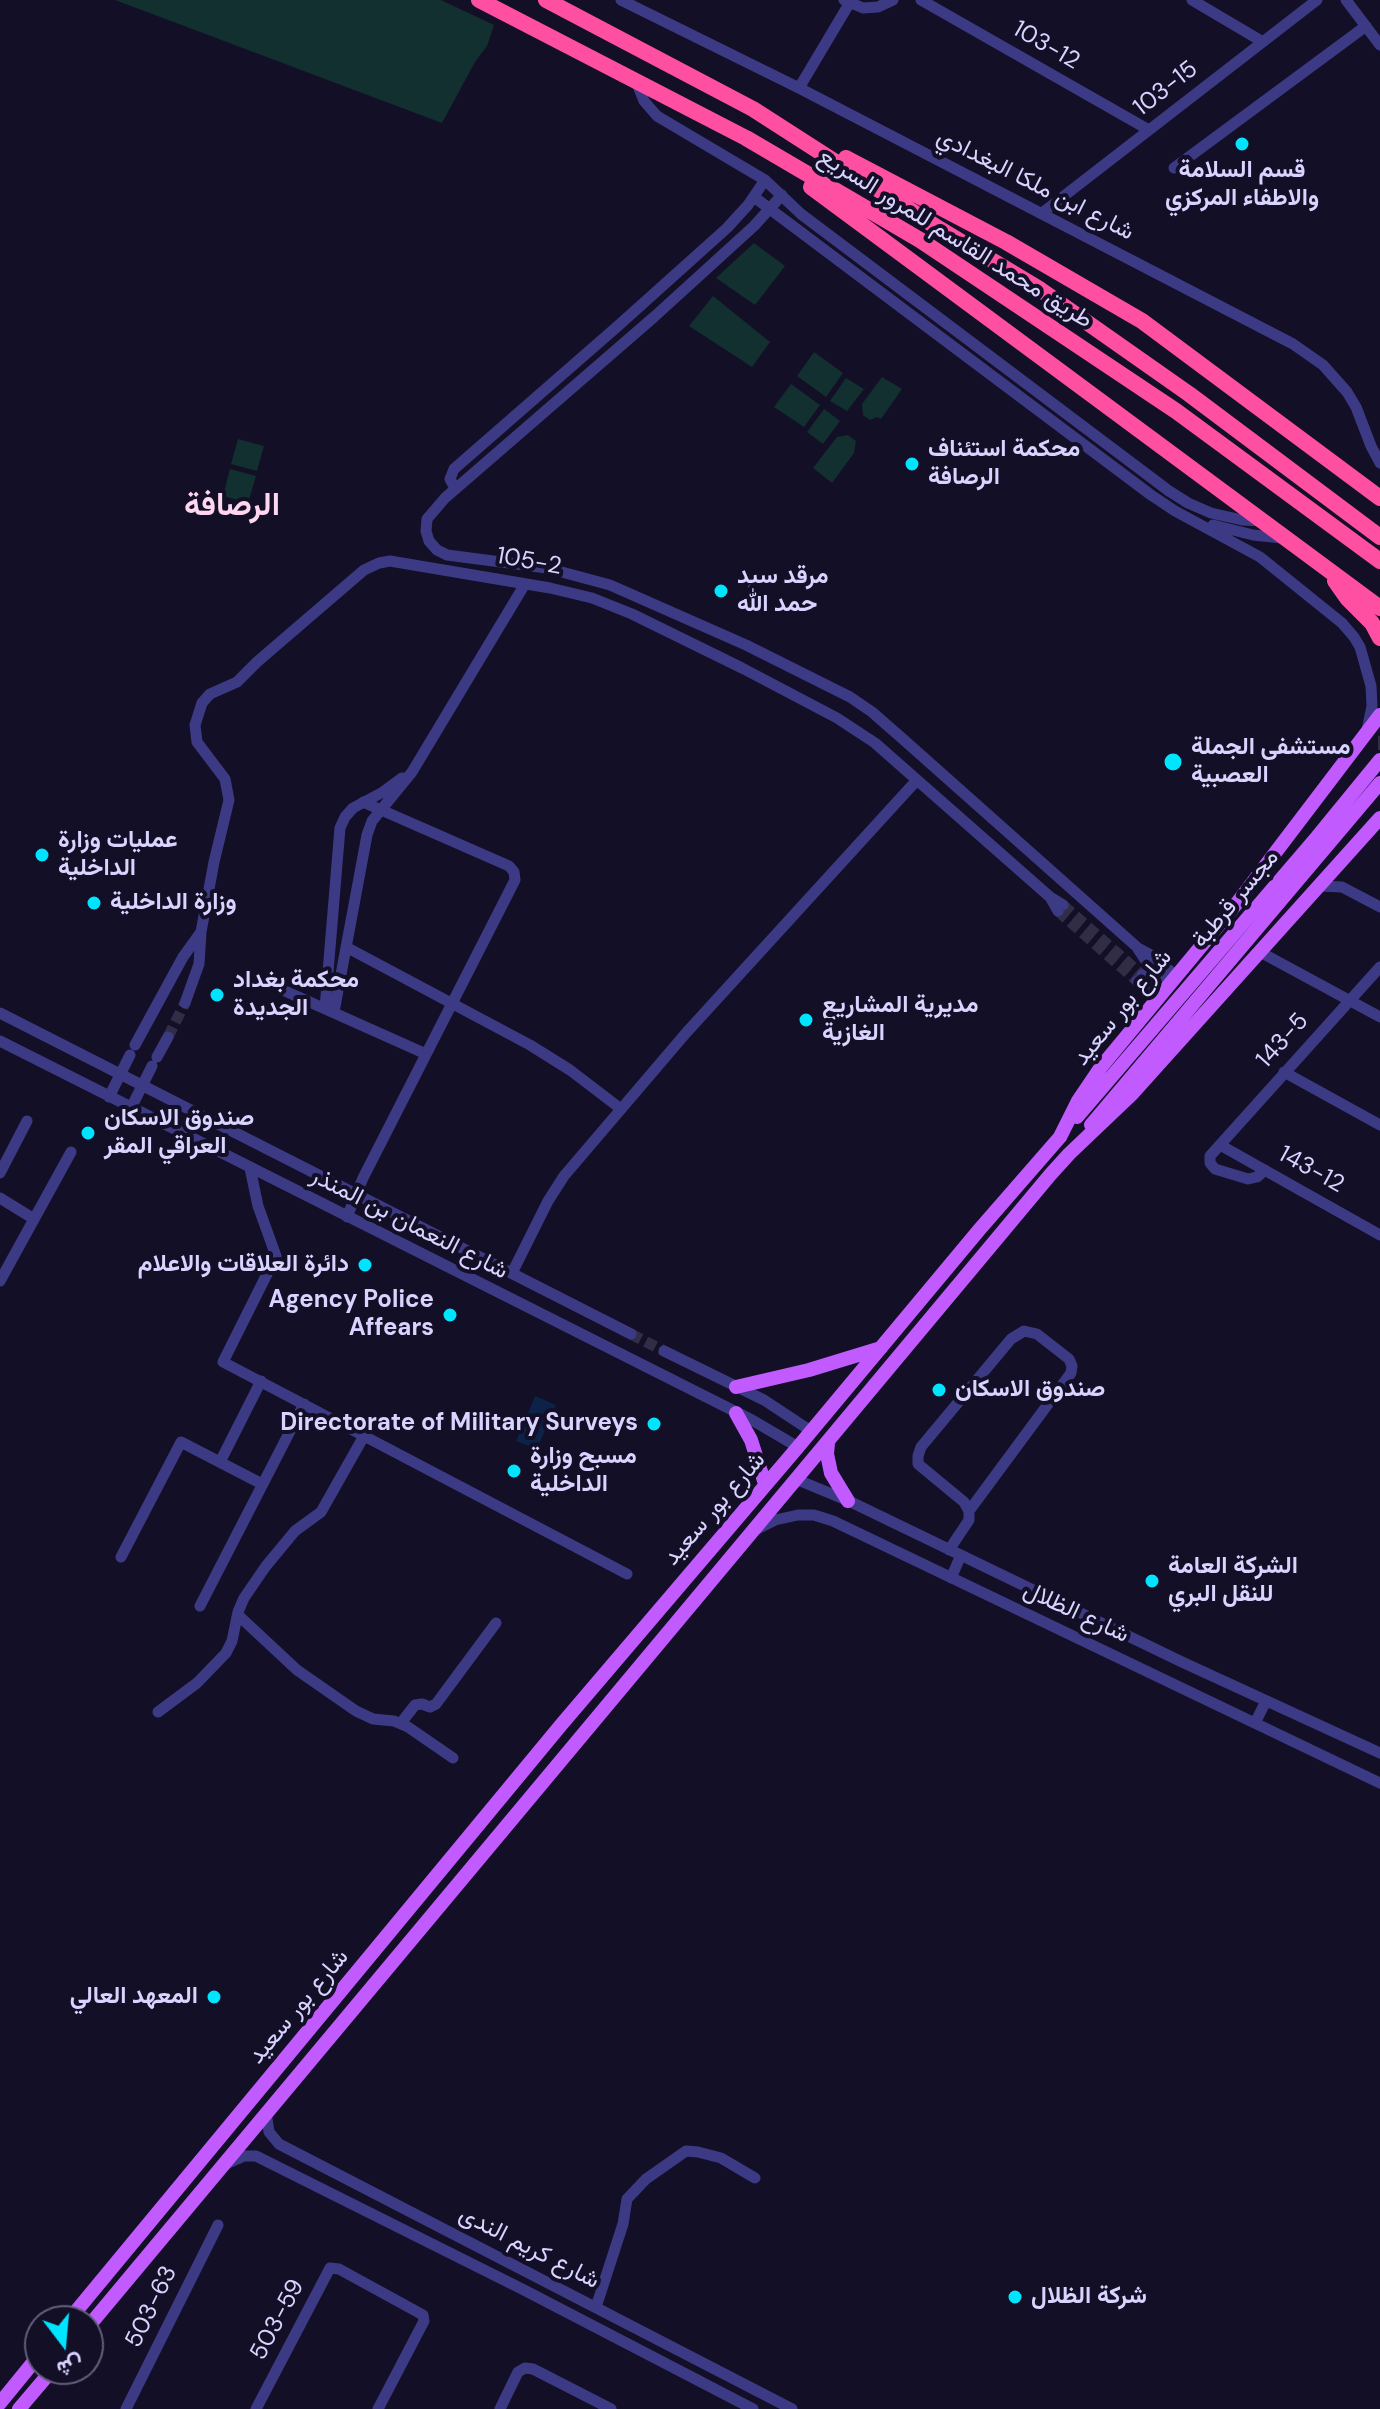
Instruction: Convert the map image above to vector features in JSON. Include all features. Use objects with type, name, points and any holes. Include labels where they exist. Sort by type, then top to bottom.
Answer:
[{"type":"highway","name":"طريق محمد القاسم للمرور السريع","points":[[479,0],[746,138],[920,240],[1176,411],[1380,561]]},
{"type":"highway","name":"طريق محمد القاسم للمرور السريع","points":[[546,0],[753,109],[1038,288],[1189,394],[1380,537]]},
{"type":"highway","points":[[753,109],[1006,242],[1142,321],[1380,498]]},
{"type":"highway","points":[[746,138],[1380,608]]},
{"type":"highway","points":[[1331,572],[1342,592],[1372,623],[1380,638]]},
{"type":"main road","points":[[1372,739],[1380,715]]},
{"type":"main road","name":"شارع بور سعيد","points":[[81,2305],[531,1761],[1060,1137],[1089,1083],[1237,903],[1353,752],[1372,739]]},
{"type":"main road","name":"مجسر قرطبة","points":[[1069,1154],[1363,792],[1380,760]]},
{"type":"main road","name":"مجسر قرطبة","points":[[1060,1137],[1363,792],[1380,783]]},
{"type":"main road","name":"شارع بور سعيد","points":[[104,2308],[1069,1154],[1131,1095],[1380,818]]},
{"type":"main road","points":[[736,1387],[809,1370],[881,1348]]},
{"type":"main road","points":[[736,1413],[751,1440],[765,1484]]},
{"type":"main road","points":[[828,1443],[831,1473],[848,1501]]},
{"type":"main road","points":[[0,2403],[24,2374]]},
{"type":"main road","points":[[19,2409],[39,2385]]},
{"type":"street","name":"شارع ابن ملكا البغدادي","points":[[621,0],[799,88],[1293,344],[1336,378],[1347,392],[1380,463]]},
{"type":"street","points":[[799,88],[846,2],[863,8],[878,7],[893,0]]},
{"type":"street","name":"103-12","points":[[921,0],[1149,130]]},
{"type":"street","points":[[1192,0],[1263,42]]},
{"type":"street","name":"103-15","points":[[1042,213],[1317,0]]},
{"type":"street","points":[[1346,0],[1380,45]]},
{"type":"street","points":[[1174,168],[1366,26]]},
{"type":"street","points":[[636,81],[644,101],[657,116],[765,180],[801,214],[1169,491],[1211,513],[1263,521]]},
{"type":"street","points":[[455,488],[450,479],[454,469],[628,318],[740,214],[765,180]]},
{"type":"street","points":[[782,195],[754,226],[654,317],[455,488],[427,519],[427,536],[437,550],[453,556],[547,568],[610,585],[746,645],[850,697],[904,740],[1138,948],[1151,955],[1166,987]]},
{"type":"street","points":[[754,197],[1151,495],[1260,557],[1350,632],[1360,647],[1371,686],[1372,739]]},
{"type":"street","points":[[740,214],[754,226]]},
{"type":"street","points":[[588,351],[598,363]]},
{"type":"street","points":[[1189,519],[1253,535],[1285,538]]},
{"type":"street","name":"105-2","points":[[185,1003],[197,975],[201,932],[229,800],[225,779],[197,742],[195,725],[205,698],[237,682],[373,565],[396,561],[573,593],[606,602],[742,668],[850,726],[875,743],[1060,908]]},
{"type":"street","points":[[330,1010],[372,821],[406,781],[525,584]]},
{"type":"street","points":[[330,1010],[340,828],[349,812],[392,786],[417,763]]},
{"type":"street","points":[[512,1273],[553,1192],[621,1109],[686,1033],[917,780]]},
{"type":"street","points":[[347,1217],[363,1178],[514,883],[514,872],[509,866],[363,802]]},
{"type":"street","points":[[1335,868],[1342,887]]},
{"type":"street","points":[[1319,886],[1342,887],[1380,907]]},
{"type":"street","name":"105-2","points":[[109,1097],[188,948],[201,932]]},
{"type":"street","points":[[346,947],[557,1062],[621,1109]]},
{"type":"street","points":[[1260,952],[1380,1017]]},
{"type":"street","points":[[178,966],[197,975]]},
{"type":"street","name":"143-5","points":[[1220,1145],[1380,967]]},
{"type":"street","points":[[1140,978],[1166,987]]},
{"type":"street","points":[[285,991],[426,1054]]},
{"type":"street","name":"شارع النعمان بن المنذر","points":[[0,1013],[631,1334]]},
{"type":"street","points":[[131,1108],[168,1037]]},
{"type":"street","name":"شارع النعمان بن المنذر","points":[[0,1041],[768,1428],[798,1447]]},
{"type":"street","points":[[1284,1072],[1380,1125]]},
{"type":"street","points":[[0,1173],[27,1121]]},
{"type":"street","points":[[1220,1145],[1210,1156],[1210,1163],[1215,1169],[1248,1179],[1257,1177],[1265,1170]]},
{"type":"street","name":"143-12","points":[[1220,1145],[1380,1235]]},
{"type":"street","points":[[0,1281],[71,1152]]},
{"type":"street","points":[[250,1168],[258,1206],[276,1256],[223,1362],[627,1574]]},
{"type":"street","points":[[0,1198],[34,1219]]},
{"type":"street","points":[[582,1335],[593,1315]]},
{"type":"street","points":[[951,1578],[955,1552],[969,1520],[969,1511],[964,1502],[918,1464],[921,1447],[1011,1339],[1024,1331],[1037,1334],[1069,1359],[1071,1373],[969,1511]]},
{"type":"street","points":[[664,1351],[780,1409],[811,1431]]},
{"type":"street","points":[[220,1462],[261,1381]]},
{"type":"street","points":[[200,1606],[304,1404]]},
{"type":"street","points":[[158,1712],[197,1683],[226,1653],[244,1598],[295,1531],[321,1512],[364,1436]]},
{"type":"street","points":[[121,1557],[181,1442],[262,1484]]},
{"type":"street","points":[[798,1480],[1380,1753]]},
{"type":"street","name":"شارع الظلال","points":[[750,1534],[788,1516],[814,1515],[833,1521],[1380,1783]]},
{"type":"street","points":[[238,1615],[297,1670],[356,1711],[373,1719],[401,1723],[453,1758]]},
{"type":"street","points":[[401,1723],[417,1704],[430,1707],[436,1704],[496,1623]]},
{"type":"street","points":[[1172,1683],[1182,1662]]},
{"type":"street","points":[[1255,1723],[1266,1701]]},
{"type":"street","name":"شارع كريم الندى","points":[[266,2112],[269,2132],[279,2144],[792,2409]]},
{"type":"street","points":[[596,2307],[623,2224],[627,2199],[646,2179],[686,2151],[721,2158],[755,2178]]},
{"type":"street","name":"شارع كريم الندى","points":[[222,2166],[244,2156],[256,2156],[753,2409]]},
{"type":"street","name":"503-63","points":[[126,2409],[218,2225]]},
{"type":"street","name":"503-59","points":[[256,2409],[330,2268],[339,2269],[423,2315],[424,2321],[378,2409]]},
{"type":"street","points":[[524,2290],[532,2276]]},
{"type":"street","points":[[500,2409],[518,2372],[525,2368],[533,2369],[611,2409]]},
{"type":"green space","points":[[115,0],[441,0],[494,25],[487,46],[442,123]]},
{"type":"green space","points":[[754,243],[785,266],[755,305],[716,278]]},
{"type":"green space","points":[[713,296],[770,342],[752,367],[689,326]]},
{"type":"green space","points":[[814,352],[843,373],[826,397],[797,376]]},
{"type":"green space","points":[[882,377],[902,389],[881,419],[870,420],[863,415],[862,404]]},
{"type":"green space","points":[[846,378],[864,389],[847,411],[830,401]]},
{"type":"green space","points":[[791,384],[820,405],[804,427],[774,407]]},
{"type":"green space","points":[[824,409],[840,421],[823,444],[807,432]]},
{"type":"green space","points":[[848,435],[856,441],[854,453],[832,483],[813,468],[837,437]]},
{"type":"green space","points":[[238,439],[264,446],[257,471],[231,464]]},
{"type":"green space","points":[[230,469],[256,476],[248,503],[223,496]]},
{"type":"water","points":[[535,1396],[556,1405],[537,1449],[516,1441]]},
{"type":"tunnel","points":[[1063,905],[1142,975]]},
{"type":"tunnel","points":[[1058,911],[1137,981]]},
{"type":"tunnel","points":[[168,1037],[185,1003]]},
{"type":"tunnel","points":[[631,1334],[664,1351]]},
{"type":"place","name":"قسم السلامة والاطفاء المركزي","points":[[1242,144]]},
{"type":"place","name":"محكمة استئناف الرصافة","points":[[912,464]]},
{"type":"place","name":"مرقد سيد حمد الله","points":[[721,591]]},
{"type":"place","name":"مستشفى الجملة العصبية","points":[[1173,762]]},
{"type":"place","name":"عمليات وزارة الداخلية","points":[[42,855]]},
{"type":"place","name":"وزارة الداخلية","points":[[94,903]]},
{"type":"place","name":"محكمة بغداد الجديدة","points":[[217,995]]},
{"type":"place","name":"مديرية المشاريع الغازية","points":[[806,1020]]},
{"type":"place","name":"صندوق الاسكان العراقي المقر","points":[[88,1133]]},
{"type":"place","name":"دائرة العلاقات والاعلام","points":[[365,1265]]},
{"type":"place","name":"Agency Police Affears","points":[[450,1315]]},
{"type":"place","name":"صندوق الاسكان","points":[[939,1390]]},
{"type":"place","name":"Directorate of Military Surveys","points":[[654,1424]]},
{"type":"place","name":"مسبح وزارة الداخلية","points":[[514,1471]]},
{"type":"place","name":"الشركة العامة للنقل البري","points":[[1152,1581]]},
{"type":"place","name":"المعهد العالي","points":[[214,1997]]},
{"type":"place","name":"شركة الظلال","points":[[1015,2297]]},
{"type":"district","name":"الرصافة","points":[[232,507]]}]
